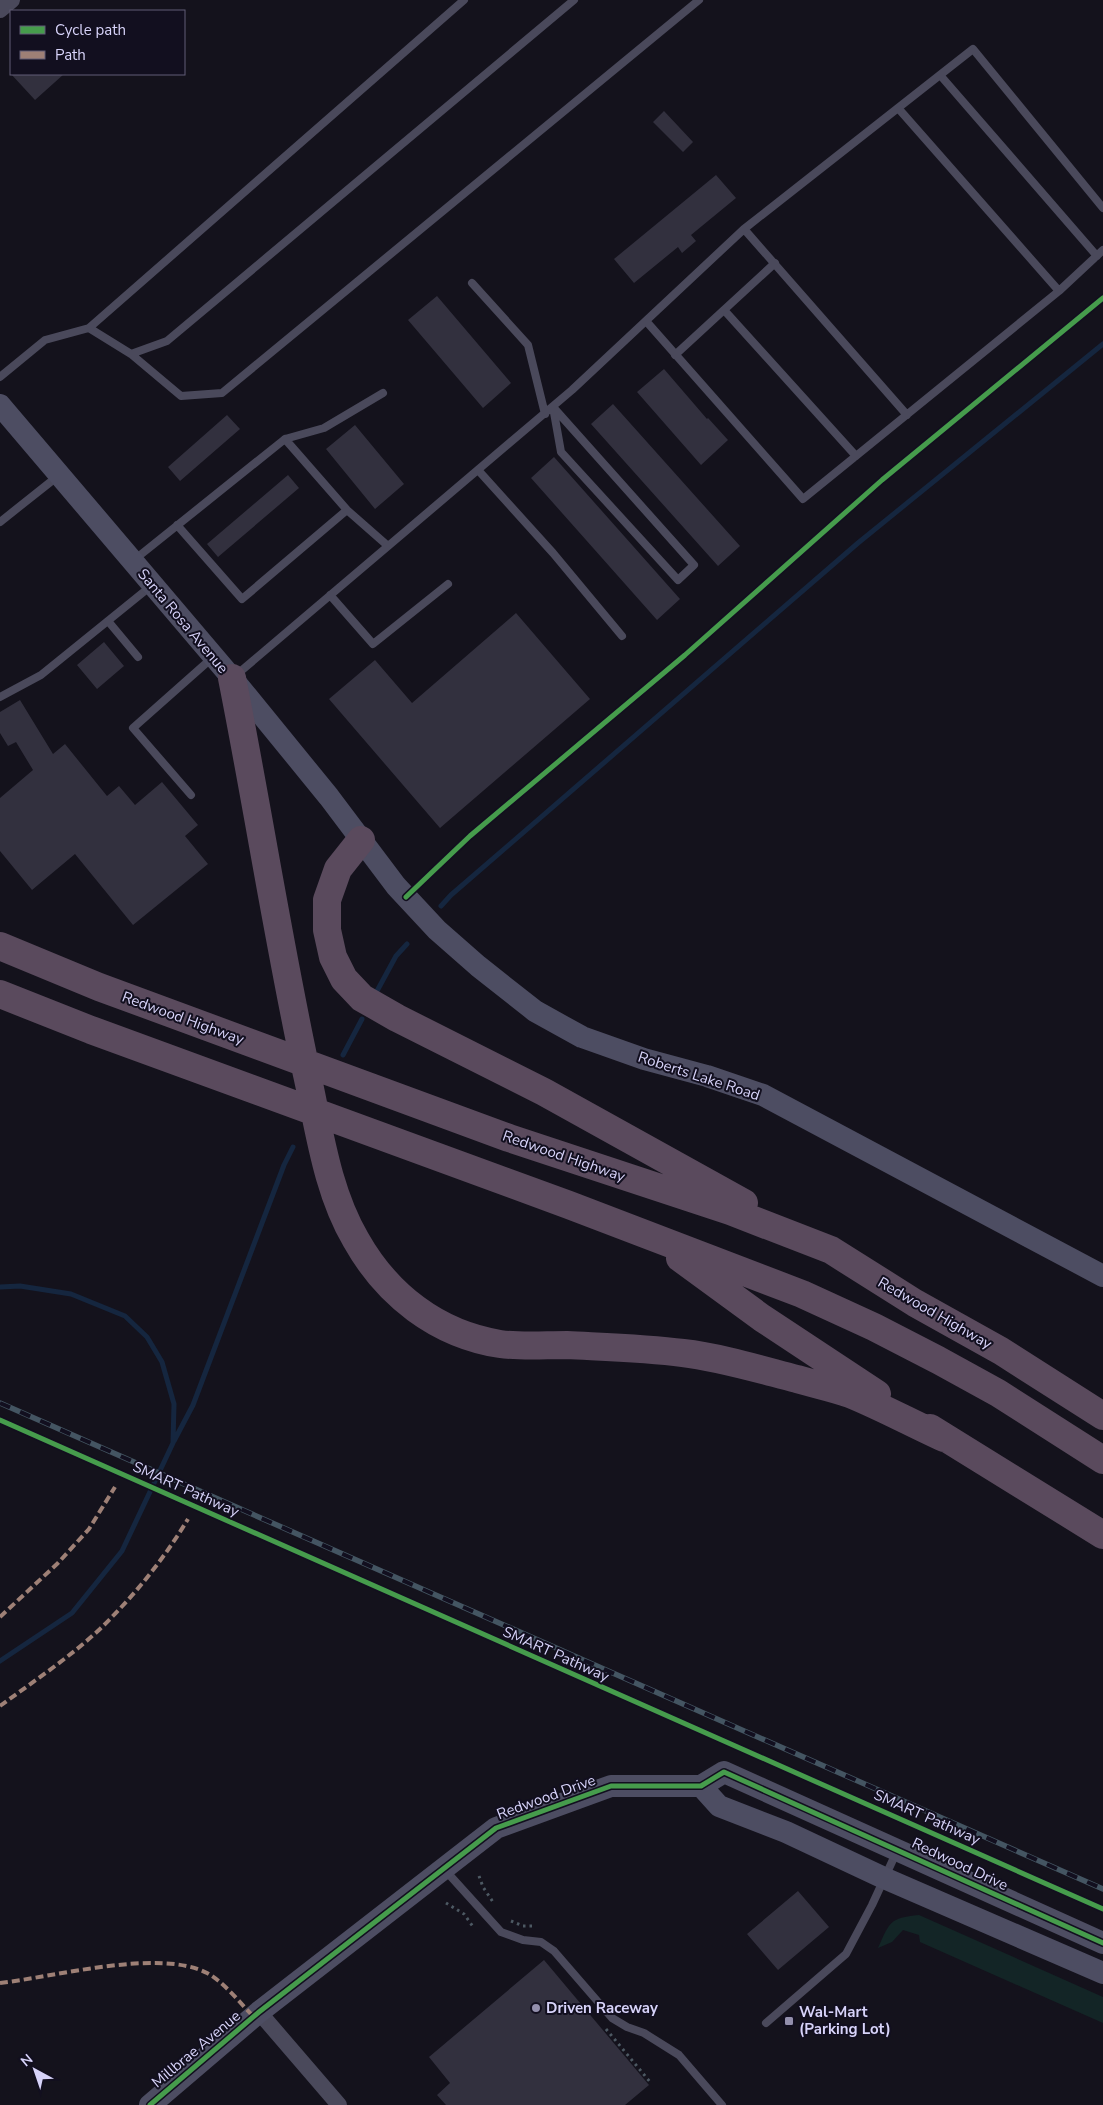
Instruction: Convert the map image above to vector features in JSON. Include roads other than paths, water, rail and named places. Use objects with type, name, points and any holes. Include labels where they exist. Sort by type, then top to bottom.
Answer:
[{"type":"highway","points":[[232,678],[296,1024],[324,1151],[339,1207],[373,1267],[395,1292],[419,1313],[451,1330],[499,1344],[528,1346],[564,1345],[694,1355],[770,1372],[847,1393],[944,1438]]},
{"type":"highway","points":[[361,840],[338,869],[327,900],[327,930],[333,957],[344,979],[362,998],[397,1018],[526,1082],[831,1250]]},
{"type":"highway","name":"Redwood Highway","points":[[0,946],[99,987],[509,1138],[730,1211],[831,1250],[915,1303],[1001,1350],[1103,1416]]},
{"type":"highway","points":[[0,994],[91,1030],[802,1294],[874,1327],[998,1393],[1103,1460]]},
{"type":"highway","points":[[650,1237],[762,1318],[944,1438],[1103,1535]]},
{"type":"street","points":[[0,10],[12,0]]},
{"type":"street","name":"Santa Rosa Avenue","points":[[0,405],[232,678],[329,797],[361,840]]},
{"type":"street","name":"Roberts Lake Road","points":[[361,840],[396,886],[437,930],[478,966],[535,1011],[582,1037],[644,1059],[707,1076],[763,1096],[1103,1276]]},
{"type":"street","name":"Redwood Drive","points":[[259,2012],[496,1828],[611,1786],[702,1786],[724,1772],[1103,1944]]},
{"type":"street","points":[[702,1786],[719,1806],[786,1832],[884,1878],[1103,1973]]},
{"type":"street","points":[[259,2012],[339,2105]]},
{"type":"street","name":"Millbrae Avenue","points":[[150,2105],[259,2012]]},
{"type":"lane","points":[[0,377],[45,340],[89,328],[464,0]]},
{"type":"lane","points":[[131,354],[167,341],[574,0]]},
{"type":"lane","points":[[89,328],[131,354],[181,396],[222,393],[699,0]]},
{"type":"lane","points":[[232,678],[553,407],[744,229],[973,49],[1103,208]]},
{"type":"lane","points":[[646,321],[802,499],[1059,291],[1100,253],[940,75]]},
{"type":"lane","points":[[898,108],[1059,291]]},
{"type":"lane","points":[[744,229],[907,415]]},
{"type":"lane","points":[[676,355],[775,263]]},
{"type":"lane","points":[[472,283],[528,345],[545,414]]},
{"type":"lane","points":[[724,310],[856,456]]},
{"type":"lane","points":[[132,562],[286,439],[324,428],[383,393]]},
{"type":"lane","points":[[553,407],[694,565],[678,580],[561,452],[553,407]]},
{"type":"lane","points":[[286,439],[347,510],[388,546]]},
{"type":"lane","points":[[478,470],[553,553],[622,636]]},
{"type":"lane","points":[[0,522],[59,475]]},
{"type":"lane","points":[[177,525],[242,599],[347,510]]},
{"type":"lane","points":[[330,595],[373,644],[448,584]]},
{"type":"lane","points":[[0,697],[41,675],[152,585]]},
{"type":"lane","points":[[108,621],[138,657]]},
{"type":"lane","points":[[191,795],[133,728],[213,657]]},
{"type":"lane","points":[[766,2023],[846,1954],[872,1905],[897,1849]]},
{"type":"lane","points":[[444,1868],[501,1932],[523,1940],[541,1942],[554,1951],[612,2018],[627,2027],[644,2033],[679,2055],[722,2105]]},
{"type":"waterway","points":[[441,906],[451,895],[858,543],[1103,344]]},
{"type":"waterway","points":[[377,991],[396,956],[407,944]]},
{"type":"waterway","points":[[343,1055],[362,1019]]},
{"type":"waterway","points":[[174,1441],[193,1405],[284,1165],[293,1147]]},
{"type":"waterway","points":[[0,1287],[20,1286],[71,1294],[125,1316],[147,1337],[162,1362],[174,1404],[173,1443],[122,1551],[72,1613],[0,1661]]},
{"type":"railway","points":[[0,1403],[1103,1889]]},
{"type":"place","name":"Driven Raceway","points":[[536,2008]]},
{"type":"place","name":"Wal-Mart (Parking Lot)","points":[[789,2021]]}]
